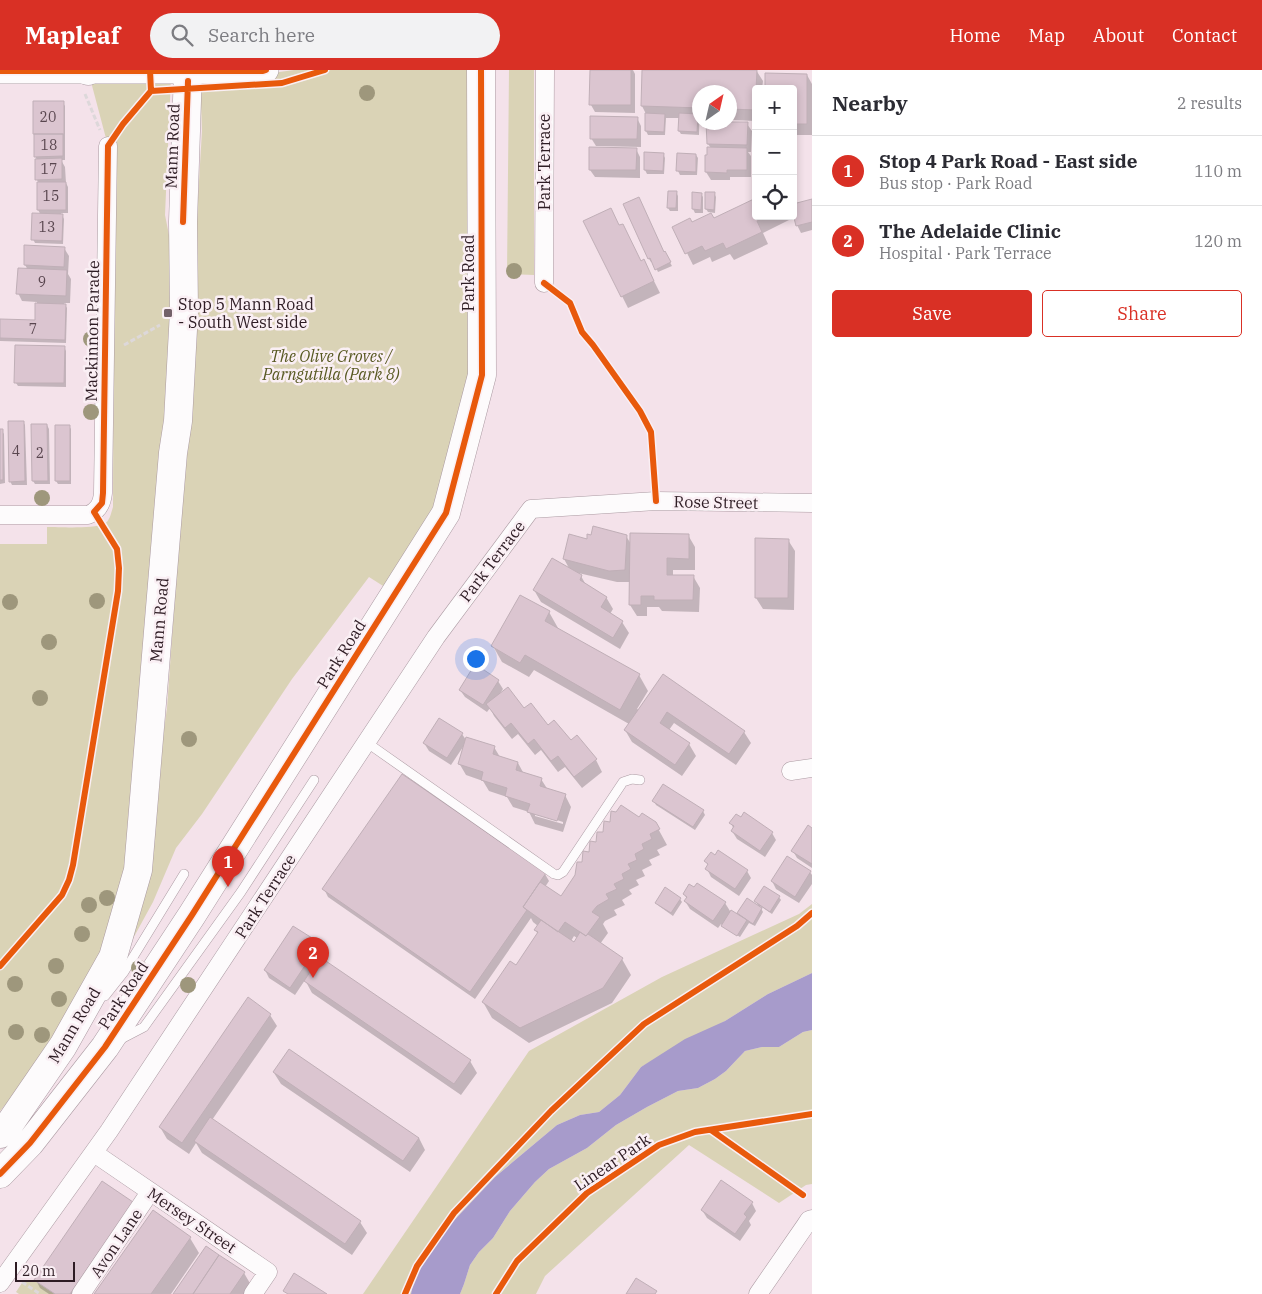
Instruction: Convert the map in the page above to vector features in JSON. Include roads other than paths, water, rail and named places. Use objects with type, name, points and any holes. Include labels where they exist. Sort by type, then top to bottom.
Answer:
[{"type":"highway","name":"Mann Road","points":[[0,1134],[64,1046],[114,957],[138,870],[173,453],[178,421],[184,311],[183,222],[188,70]]},
{"type":"highway","name":"Park Road","points":[[0,1174],[30,1143],[105,1047],[192,915],[446,514],[482,375],[481,70]]},
{"type":"main road","points":[[0,72],[87,78],[188,70],[266,70]]},
{"type":"street","name":"Park Terrace","points":[[544,283],[545,70]]},
{"type":"street","name":"Mackinnon Parade","points":[[0,514],[88,515],[94,512],[102,503],[104,493],[108,146]]},
{"type":"street","name":"Rose Street","points":[[531,509],[656,501],[812,503]]},
{"type":"street","name":"Park Terrace","points":[[0,1283],[94,1153],[436,637],[531,509]]},
{"type":"street","points":[[791,771],[812,768]]},
{"type":"street","name":"Mersey Street","points":[[94,1153],[268,1272],[253,1294]]},
{"type":"street","name":"Avon Lane","points":[[81,1294],[150,1192]]},
{"type":"street","points":[[758,1294],[809,1220],[812,1219]]},
{"type":"lane","points":[[366,742],[558,875],[563,872],[623,782],[632,779],[640,780]]},
{"type":"lane","points":[[105,1047],[144,1026],[241,892],[314,780]]},
{"type":"lane","points":[[64,1046],[124,972],[184,874]]},
{"type":"place","name":"Stop 5 Mann Road - South West side","points":[[168,313]]},
{"type":"place","name":"Stop 4 Park Road - East side","points":[[228,887]]},
{"type":"place","name":"The Adelaide Clinic","points":[[313,978]]},
{"type":"park label","name":"The Olive Groves / Parngutilla (Park 8)","points":[[331,365]]}]
